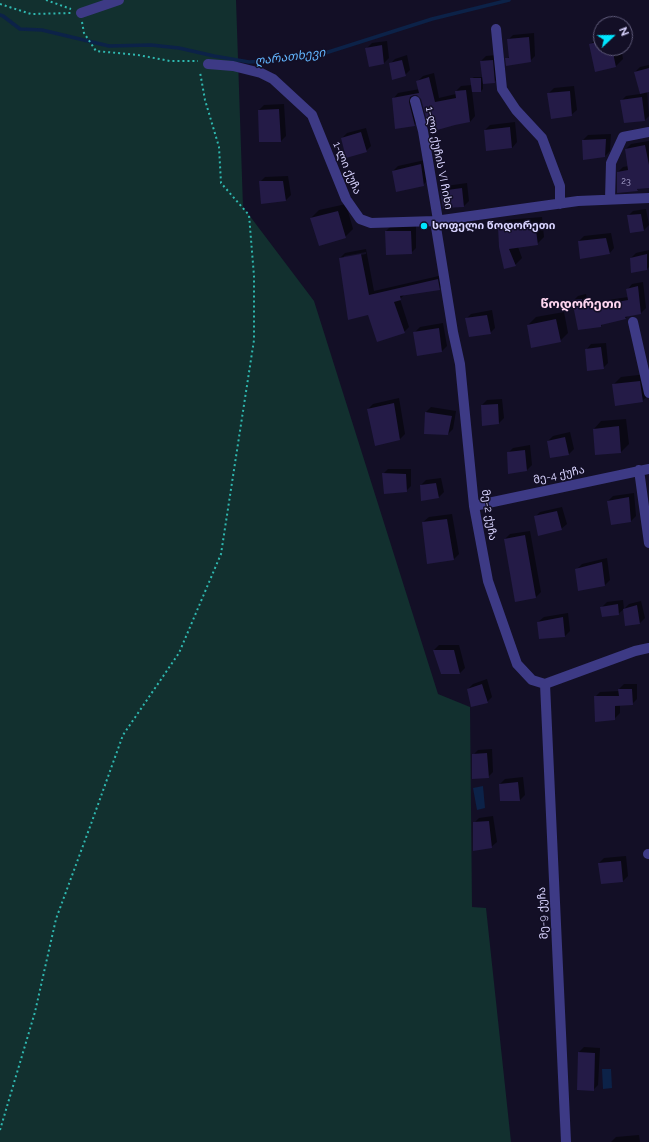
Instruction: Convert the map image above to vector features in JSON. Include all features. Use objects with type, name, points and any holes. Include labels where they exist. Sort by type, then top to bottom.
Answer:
[{"type":"street","points":[[81,13],[119,0]]},
{"type":"street","points":[[496,29],[502,89],[516,110],[542,138],[560,186],[560,204]]},
{"type":"street","name":"1-ლი ქუჩა","points":[[204,66],[233,66],[261,73],[273,79],[312,115],[346,199],[360,219],[371,223],[437,220],[560,204],[610,199],[649,198]]},
{"type":"street","name":"1-ლი ქუჩის VI ჩიხი","points":[[415,100],[424,137],[437,220]]},
{"type":"street","points":[[610,199],[611,163],[623,137],[649,132]]},
{"type":"street","name":"მე-2 ქუჩა","points":[[437,220],[452,332],[460,364],[474,506],[488,581],[517,664],[532,680],[545,684]]},
{"type":"street","points":[[633,322],[649,393]]},
{"type":"street","points":[[644,469],[649,543]]},
{"type":"street","name":"მე-4 ქუჩა","points":[[474,506],[644,469]]},
{"type":"street","points":[[545,684],[635,651],[649,648]]},
{"type":"street","name":"მე-9 ქუჩა","points":[[545,684],[566,1142]]},
{"type":"path","points":[[46,0],[81,13]]},
{"type":"path","points":[[0,4],[31,14],[81,13]]},
{"type":"path","points":[[0,1130],[35,1012],[56,919],[122,735],[179,654],[221,554],[254,340],[254,276],[249,215],[221,183],[219,147],[205,100],[204,66],[199,61],[170,60],[96,51],[84,33]]},
{"type":"green space","points":[[0,0],[236,0],[243,207],[314,301],[438,694],[470,707],[472,907],[486,908],[511,1142],[0,1142]]},
{"type":"water","points":[[483,786],[485,808],[477,810],[473,788]]},
{"type":"water","points":[[602,1069],[611,1069],[612,1088],[603,1089]]},
{"type":"building","points":[[529,37],[531,62],[506,66],[505,58],[509,58],[507,39]]},
{"type":"building","points":[[593,43],[593,56],[614,56],[616,67],[595,72],[589,44]]},
{"type":"building","points":[[382,45],[384,64],[369,67],[365,48]]},
{"type":"building","points":[[402,60],[406,76],[392,80],[389,63]]},
{"type":"building","points":[[493,60],[495,83],[483,84],[480,61]]},
{"type":"building","points":[[649,68],[649,92],[640,94],[634,72]]},
{"type":"building","points":[[429,77],[435,102],[456,98],[455,91],[466,90],[470,122],[430,132],[421,99],[417,95],[414,95],[410,97],[409,102],[415,126],[395,129],[392,98],[419,93],[416,81]]},
{"type":"building","points":[[470,78],[481,78],[481,92],[472,92]]},
{"type":"building","points":[[570,91],[572,116],[551,119],[547,93]]},
{"type":"building","points":[[642,97],[645,121],[624,123],[620,100]]},
{"type":"building","points":[[279,109],[281,142],[259,142],[258,110]]},
{"type":"building","points":[[510,127],[512,148],[486,151],[484,130]]},
{"type":"building","points":[[361,132],[367,152],[346,158],[341,138]]},
{"type":"building","points":[[606,139],[605,157],[583,160],[582,140]]},
{"type":"building","points":[[645,145],[649,165],[649,188],[637,189],[638,191],[617,193],[617,172],[628,170],[625,149]]},
{"type":"building","points":[[421,164],[424,186],[396,192],[392,171]]},
{"type":"building","points":[[259,181],[283,181],[286,201],[261,204]]},
{"type":"building","points":[[462,188],[464,207],[443,208],[440,191]]},
{"type":"building","points":[[338,211],[346,238],[319,246],[310,218]]},
{"type":"building","points":[[641,214],[644,231],[630,233],[627,215]]},
{"type":"building","points":[[535,223],[538,245],[509,249],[516,266],[504,269],[499,247],[498,226]]},
{"type":"building","points":[[385,231],[411,231],[412,254],[386,255]]},
{"type":"building","points":[[606,238],[610,254],[580,259],[578,241]]},
{"type":"building","points":[[361,254],[369,295],[438,279],[440,290],[400,296],[401,300],[394,302],[405,333],[377,342],[368,315],[348,320],[339,258]]},
{"type":"building","points":[[647,254],[647,270],[631,273],[630,258]]},
{"type":"building","points":[[638,286],[641,314],[625,317],[626,319],[601,325],[601,327],[578,330],[572,300],[582,299],[583,308],[628,300],[626,289]]},
{"type":"building","points":[[487,315],[491,334],[469,337],[465,318]]},
{"type":"building","points":[[556,319],[561,342],[531,348],[527,325]]},
{"type":"building","points":[[439,328],[442,352],[417,356],[413,332]]},
{"type":"building","points":[[601,347],[604,369],[587,371],[585,349]]},
{"type":"building","points":[[640,381],[643,402],[615,406],[612,384]]},
{"type":"building","points":[[394,403],[400,440],[375,446],[367,409]]},
{"type":"building","points":[[498,404],[499,424],[482,426],[481,405]]},
{"type":"building","points":[[425,412],[452,416],[448,435],[424,434]]},
{"type":"building","points":[[619,426],[621,453],[595,455],[593,429]]},
{"type":"building","points":[[565,437],[569,455],[550,458],[547,441]]},
{"type":"building","points":[[525,450],[527,471],[508,474],[507,452]]},
{"type":"building","points":[[382,473],[406,474],[407,492],[384,494]]},
{"type":"building","points":[[436,483],[439,498],[421,501],[420,485]]},
{"type":"building","points":[[629,497],[631,522],[611,525],[607,501]]},
{"type":"building","points":[[557,511],[562,530],[538,536],[534,516]]},
{"type":"building","points":[[447,519],[454,560],[427,564],[422,522]]},
{"type":"building","points":[[525,535],[536,598],[515,602],[504,539]]},
{"type":"building","points":[[602,562],[605,586],[578,591],[575,569]]},
{"type":"building","points":[[618,604],[619,615],[602,617],[600,607]]},
{"type":"building","points":[[637,605],[640,624],[625,626],[623,609]]},
{"type":"building","points":[[563,617],[565,637],[539,639],[537,622]]},
{"type":"building","points":[[433,650],[454,650],[460,674],[441,674]]},
{"type":"building","points":[[482,684],[488,703],[471,707],[467,689]]},
{"type":"building","points":[[618,689],[632,689],[633,705],[615,706],[615,720],[595,722],[594,696],[619,696]]},
{"type":"building","points":[[487,753],[489,778],[472,779],[472,754]]},
{"type":"building","points":[[518,782],[520,801],[500,801],[499,784]]},
{"type":"building","points":[[489,821],[492,848],[473,851],[473,822]]},
{"type":"building","points":[[621,861],[623,882],[601,884],[598,863]]},
{"type":"building","points":[[578,1052],[595,1053],[594,1091],[577,1090]]},
{"type":"waterway","name":"ღარათხევი","points":[[0,15],[20,29],[42,30],[109,46],[151,45],[179,48],[249,62],[292,59],[319,55],[432,19],[509,0]]},
{"type":"place","name":"სოფელი წოდორეთი","points":[[424,226]]},
{"type":"district","name":"წოდორეთი","points":[[581,304]]}]
